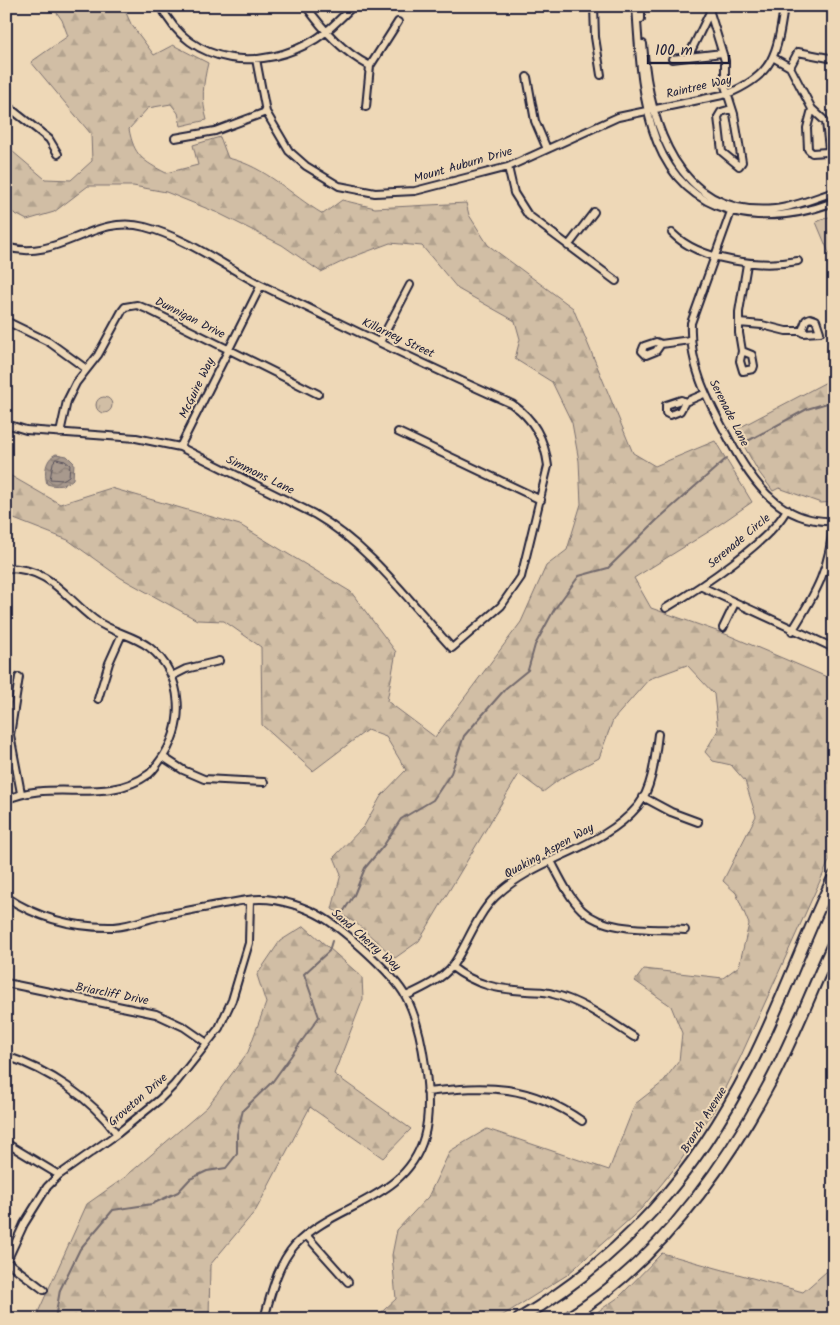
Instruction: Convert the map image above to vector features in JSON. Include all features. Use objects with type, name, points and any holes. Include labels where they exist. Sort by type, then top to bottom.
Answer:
[{"type":"highway","name":"Branch Avenue","points":[[519,1319],[602,1260],[655,1210],[676,1186],[707,1143],[751,1064],[834,876]]},
{"type":"highway","points":[[566,1319],[595,1300],[636,1264],[676,1221],[712,1175],[767,1089],[834,942]]},
{"type":"street","points":[[161,6],[174,28],[197,47],[222,57],[256,59],[297,48],[325,32],[353,6]]},
{"type":"street","points":[[306,6],[325,32],[346,51],[370,66]]},
{"type":"street","points":[[594,6],[595,37],[601,75]]},
{"type":"street","points":[[636,6],[640,62],[652,109]]},
{"type":"street","points":[[641,6],[644,56],[658,144],[677,175],[697,195],[752,216],[779,216],[814,210],[834,202]]},
{"type":"street","points":[[784,7],[800,6]]},
{"type":"street","name":"Raintree Way","points":[[652,109],[727,94],[753,81],[774,58],[784,7]]},
{"type":"street","points":[[709,9],[725,66],[727,94],[730,109],[734,114],[741,148],[742,162],[739,166],[722,152],[718,117],[720,112],[730,109]]},
{"type":"street","points":[[688,57],[709,9]]},
{"type":"street","points":[[366,107],[370,66],[398,22]]},
{"type":"street","points":[[790,68],[798,52],[834,59]]},
{"type":"street","points":[[672,59],[722,53]]},
{"type":"street","points":[[774,58],[790,68],[812,109],[828,126],[827,152],[812,153],[808,149],[807,128],[812,109]]},
{"type":"street","name":"Mount Auburn Drive","points":[[256,59],[266,112],[289,151],[318,174],[348,188],[375,193],[415,191],[508,167],[608,121],[652,109]]},
{"type":"street","points":[[526,77],[535,120],[547,149]]},
{"type":"street","points":[[6,105],[49,139],[58,154]]},
{"type":"street","points":[[175,138],[215,131],[266,112]]},
{"type":"street","points":[[508,167],[510,183],[523,209],[534,221],[616,281]]},
{"type":"street","points":[[731,209],[774,209],[834,192]]},
{"type":"street","name":"Serenade Lane","points":[[731,209],[691,323],[690,340],[704,394],[749,476],[766,495],[786,509],[809,518],[833,521]]},
{"type":"street","points":[[568,246],[594,212]]},
{"type":"street","name":"Killarney Street","points":[[6,247],[38,251],[60,245],[100,228],[132,224],[164,234],[261,285],[495,396],[523,412],[537,432],[547,458],[547,477],[521,577],[501,606],[452,648]]},
{"type":"street","points":[[672,233],[685,244],[714,255],[747,264],[798,262]]},
{"type":"street","points":[[742,351],[739,323],[747,264]]},
{"type":"street","points":[[380,342],[410,284]]},
{"type":"street","name":"McGuire Way","points":[[180,447],[261,285]]},
{"type":"street","name":"Dunnigan Drive","points":[[60,433],[67,402],[85,368],[98,355],[122,310],[131,305],[137,305],[149,310],[318,394]]},
{"type":"street","points":[[6,321],[49,342],[85,368]]},
{"type":"street","points":[[739,323],[762,325],[786,331],[802,331]]},
{"type":"street","points":[[661,344],[690,340]]},
{"type":"street","points":[[685,402],[704,394]]},
{"type":"street","name":"Simmons Lane","points":[[6,424],[26,430],[136,438],[180,447],[331,524],[362,547],[452,648]]},
{"type":"street","points":[[398,432],[541,500]]},
{"type":"street","name":"Serenade Circle","points":[[666,608],[702,587],[775,527],[786,509]]},
{"type":"street","points":[[792,630],[810,604],[824,575],[831,552],[833,521]]},
{"type":"street","points":[[6,568],[32,572],[48,580],[64,590],[94,619],[148,647],[159,656],[172,676],[179,711],[177,726],[163,757],[150,773],[124,786],[108,790],[21,793],[6,800]]},
{"type":"street","points":[[702,587],[834,648]]},
{"type":"street","points":[[723,628],[734,603]]},
{"type":"street","points":[[98,699],[109,664],[122,634]]},
{"type":"street","points":[[172,676],[186,669],[219,661]]},
{"type":"street","points":[[19,678],[10,736],[21,793]]},
{"type":"street","name":"Quaking Aspen Way","points":[[406,996],[424,987],[452,967],[485,909],[495,897],[518,880],[606,832],[630,815],[644,797],[653,766],[658,734]]},
{"type":"street","points":[[163,757],[183,770],[204,779],[264,782]]},
{"type":"street","points":[[644,797],[671,812],[698,822]]},
{"type":"street","points":[[551,861],[571,897],[590,916],[602,922],[622,926],[685,930]]},
{"type":"street","name":"Sand Cherry Way","points":[[6,897],[40,917],[72,924],[116,927],[172,913],[259,898],[287,902],[323,918],[375,960],[394,979],[406,996],[423,1049],[427,1092],[427,1125],[424,1140],[417,1154],[399,1179],[370,1199],[319,1224],[294,1247],[280,1270],[264,1319]]},
{"type":"street","name":"Groveton Drive","points":[[6,1262],[42,1193],[59,1175],[118,1134],[174,1085],[219,1028],[232,1000],[249,943],[250,900]]},
{"type":"street","points":[[452,967],[464,977],[483,986],[503,990],[552,993],[580,1004],[634,1037]]},
{"type":"street","name":"Briarcliff Drive","points":[[6,984],[161,1016],[184,1026],[208,1043]]},
{"type":"street","points":[[6,1056],[37,1069],[78,1095],[106,1118],[118,1134]]},
{"type":"street","points":[[427,1092],[484,1087],[528,1094],[548,1100],[582,1121]]},
{"type":"street","points":[[6,1143],[59,1175]]},
{"type":"street","points":[[306,1235],[348,1282]]},
{"type":"street","points":[[6,1262],[44,1290]]},
{"type":"green space","points":[[52,6],[123,6],[131,24],[154,55],[173,45],[208,63],[203,92],[207,120],[181,126],[178,113],[171,104],[148,108],[129,129],[134,146],[141,157],[166,173],[198,165],[193,145],[220,137],[228,158],[242,162],[266,174],[323,214],[342,200],[375,208],[466,203],[469,215],[488,245],[573,308],[633,453],[655,466],[715,441],[752,502],[713,529],[634,578],[651,608],[728,635],[834,680],[834,850],[740,1058],[714,1110],[679,1163],[641,1209],[567,1275],[497,1319],[374,1319],[396,1299],[392,1255],[397,1230],[428,1197],[450,1151],[487,1129],[609,1170],[635,1104],[662,1083],[679,1061],[682,1033],[671,1006],[635,981],[644,969],[723,978],[739,966],[749,924],[736,893],[723,881],[756,816],[745,781],[731,765],[713,761],[705,752],[718,730],[714,694],[687,665],[649,679],[613,720],[599,758],[560,779],[543,792],[519,774],[419,941],[395,958],[356,923],[332,909],[341,874],[334,857],[364,826],[381,796],[406,770],[386,737],[367,730],[313,771],[262,725],[261,647],[224,621],[197,620],[121,578],[68,540],[14,519],[6,521],[6,473],[60,504],[111,488],[240,525],[351,592],[396,652],[387,701],[435,737],[521,622],[546,566],[567,550],[581,504],[579,461],[572,423],[552,382],[515,359],[520,339],[515,321],[458,289],[422,246],[390,243],[350,258],[321,272],[282,245],[218,213],[166,192],[133,186],[88,186],[54,212],[27,220],[6,209],[6,146],[45,179],[71,180],[92,161],[91,134],[31,62],[68,36],[62,20]]},
{"type":"green space","points":[[834,215],[834,265],[816,222]]},
{"type":"green space","points":[[834,378],[834,502],[821,503],[779,488],[773,491],[758,471],[735,430]]},
{"type":"green space","points":[[104,397],[110,399],[112,405],[110,411],[104,413],[98,411],[96,405],[98,399]]},
{"type":"green space","points":[[304,926],[362,977],[363,999],[334,1074],[411,1129],[383,1158],[310,1107],[256,1210],[210,1265],[209,1319],[35,1319],[87,1204],[124,1178],[207,1107],[248,1052],[266,1003],[257,975],[280,941]]},
{"type":"green space","points":[[662,1253],[803,1292],[834,1265],[834,1319],[587,1319],[619,1297]]},
{"type":"water","points":[[56,454],[67,456],[74,463],[73,479],[57,486],[47,484],[46,475],[46,467],[52,456]]},
{"type":"waterway","points":[[744,443],[807,409],[834,401]]},
{"type":"waterway","points":[[340,917],[354,895],[365,868],[384,845],[401,819],[433,800],[451,773],[464,736],[506,688],[528,670],[535,645],[554,610],[579,576],[608,568],[657,520],[727,458]]},
{"type":"waterway","points":[[55,1319],[60,1290],[80,1249],[113,1210],[152,1204],[178,1192],[190,1179],[207,1171],[226,1168],[237,1154],[237,1134],[243,1110],[273,1081],[319,1017],[304,974],[329,951],[332,941]]}]
